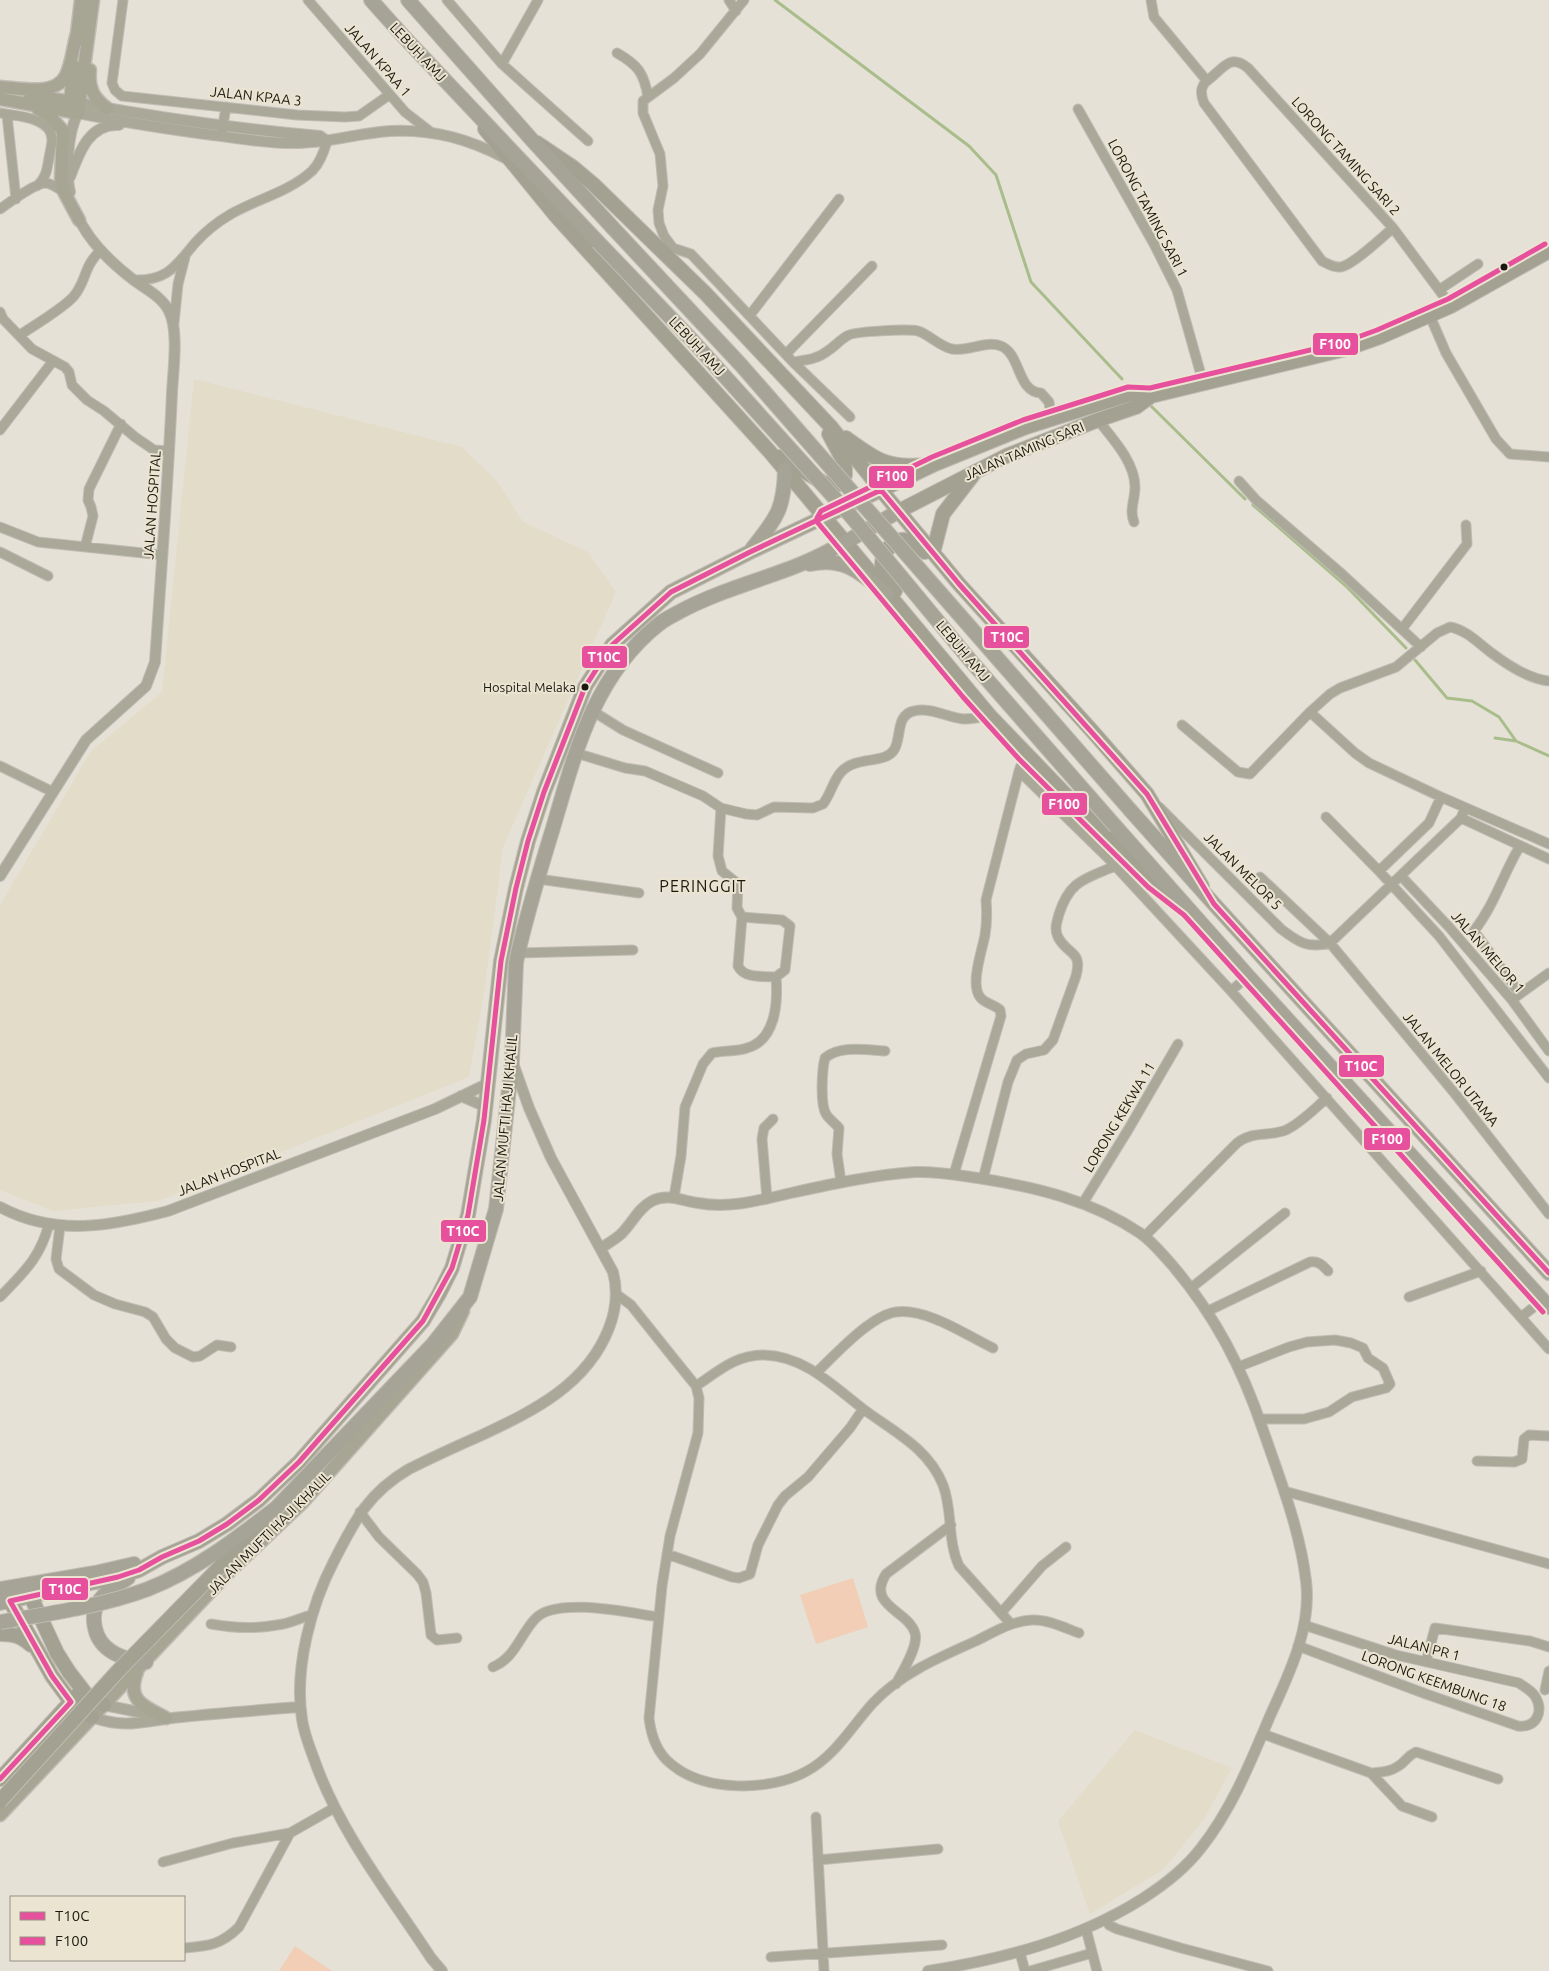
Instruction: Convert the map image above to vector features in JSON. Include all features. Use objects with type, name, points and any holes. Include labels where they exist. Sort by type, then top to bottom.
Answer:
[{"type":"highway","name":"LEBUH AMJ","points":[[372,0],[405,38],[691,339],[850,515],[970,660],[1188,909],[1546,1303]]},
{"type":"highway","name":"LEBUH AMJ","points":[[408,0],[532,140],[741,365],[1131,811],[1549,1273]]},
{"type":"highway","points":[[750,552],[777,517],[783,501],[785,469]]},
{"type":"highway","name":"JALAN MUFTI HAJI KHALIL","points":[[162,1557],[199,1541],[228,1524],[259,1500],[299,1462],[423,1321],[452,1268],[468,1215],[486,1107],[501,961],[528,841],[559,751],[585,687],[612,645],[671,592],[881,490]]},
{"type":"highway","name":"JALAN MUFTI HAJI KHALIL","points":[[470,1297],[496,1209],[512,1061],[518,953],[538,879],[591,710],[610,677],[634,648],[660,623],[690,606],[794,567],[898,512]]},
{"type":"highway","points":[[794,567],[820,561],[841,563],[853,568],[887,594]]},
{"type":"highway","points":[[0,1622],[116,1599],[148,1589],[180,1574],[215,1554],[276,1508],[433,1344],[470,1297]]},
{"type":"highway","points":[[141,1667],[108,1650],[97,1636],[93,1619],[95,1609],[100,1600],[116,1586],[162,1557]]},
{"type":"highway","points":[[0,1589],[95,1573],[162,1557]]},
{"type":"highway","points":[[5,1602],[91,1585],[140,1570]]},
{"type":"main road","points":[[74,110],[83,31],[81,0]]},
{"type":"main road","points":[[0,88],[40,89],[58,84],[67,74],[93,0]]},
{"type":"main road","points":[[83,31],[92,50],[91,89],[98,102],[107,108]]},
{"type":"main road","points":[[0,88],[74,110]]},
{"type":"main road","points":[[0,99],[74,110]]},
{"type":"main road","points":[[466,102],[508,159],[556,216],[785,469],[990,716],[1113,853],[1188,909]]},
{"type":"main road","points":[[22,103],[44,111],[60,125],[63,131],[64,140],[60,162],[60,179],[66,188],[79,220]]},
{"type":"main road","points":[[532,140],[552,152],[593,184],[669,251],[711,300],[831,427],[898,512],[959,584],[1147,794],[1214,904]]},
{"type":"main road","name":"JALAN TAMING SARI","points":[[881,490],[935,464],[1051,418],[1130,394],[1151,396],[1346,349],[1451,306],[1549,252]]},
{"type":"main road","name":"JALAN TAMING SARI","points":[[898,512],[978,469],[1098,420],[1136,407],[1151,396]]},
{"type":"main road","points":[[770,452],[824,483],[837,485],[841,483],[845,475],[844,462],[817,412]]},
{"type":"main road","points":[[831,427],[869,455],[885,462],[900,467],[935,464]]},
{"type":"main road","points":[[933,553],[943,514],[978,469]]},
{"type":"main road","points":[[929,644],[885,577],[882,560],[888,549],[895,542],[904,539],[913,542],[959,584]]},
{"type":"main road","name":"JALAN MUFTI HAJI KHALIL","points":[[0,1815],[230,1572],[304,1502],[452,1334],[470,1297]]},
{"type":"main road","points":[[0,1801],[118,1671],[237,1551],[276,1508]]},
{"type":"main road","points":[[31,1597],[57,1653],[82,1690],[89,1698],[104,1705]]},
{"type":"main road","points":[[5,1602],[71,1702],[78,1710],[92,1717]]},
{"type":"main road","points":[[0,1634],[14,1634],[36,1648]]},
{"type":"main road","points":[[141,1667],[132,1688],[134,1695],[138,1702],[166,1718]]},
{"type":"main road","points":[[0,1780],[82,1690]]},
{"type":"street","name":"JALAN KPAA 3","points":[[123,0],[112,83],[115,90],[122,96],[297,115],[346,117],[359,116],[389,95]]},
{"type":"street","name":"JALAN KPAA 1","points":[[308,0],[389,95],[405,112],[432,133]]},
{"type":"street","points":[[447,0],[502,64],[588,141]]},
{"type":"street","points":[[502,64],[538,0]]},
{"type":"street","points":[[729,0],[736,10]]},
{"type":"street","points":[[744,0],[700,54],[674,78],[644,101],[643,113],[660,154],[662,170],[663,186],[658,210],[659,223],[669,251],[691,254],[793,362],[850,417]]},
{"type":"street","points":[[1151,0],[1154,17],[1207,81],[1203,86],[1204,103],[1322,260],[1332,266],[1340,267],[1350,264],[1393,228]]},
{"type":"street","points":[[617,53],[626,58],[643,75],[648,97]]},
{"type":"street","name":"LORONG TAMING SARI 2","points":[[1207,81],[1231,61],[1240,62],[1248,68],[1393,228],[1451,306]]},
{"type":"street","points":[[222,132],[226,107]]},
{"type":"street","points":[[74,110],[107,108],[222,132]]},
{"type":"street","name":"LORONG TAMING SARI 1","points":[[1078,109],[1154,244],[1177,290],[1203,382]]},
{"type":"street","points":[[74,110],[160,128]]},
{"type":"street","points":[[66,188],[74,110]]},
{"type":"street","points":[[16,198],[4,114],[35,120],[44,125],[50,132],[52,138],[47,166],[43,180],[37,186]]},
{"type":"street","points":[[66,188],[78,157],[87,141],[96,130],[113,125],[320,136],[327,141],[390,131],[432,133],[455,137],[483,146],[508,159]]},
{"type":"street","points":[[133,280],[146,280],[165,274],[185,257],[196,242],[230,214],[288,187],[313,170],[319,162],[327,141]]},
{"type":"street","points":[[47,166],[49,170],[56,172],[59,170],[60,162]]},
{"type":"street","points":[[0,209],[37,186],[46,183],[66,188]]},
{"type":"street","points":[[750,315],[839,199]]},
{"type":"street","name":"JALAN HOSPITAL","points":[[0,876],[86,740],[146,686],[155,662],[169,451],[174,339],[172,320],[167,307],[133,280],[101,250],[79,220]]},
{"type":"street","points":[[20,335],[73,298],[83,283],[86,268],[92,258],[101,250]]},
{"type":"street","points":[[174,339],[175,304],[185,257]]},
{"type":"street","points":[[1439,290],[1478,264]]},
{"type":"street","points":[[786,354],[872,266]]},
{"type":"street","points":[[0,312],[3,324],[20,335],[32,349],[65,367],[69,372],[72,385],[86,400],[154,450],[169,451]]},
{"type":"street","points":[[1430,316],[1446,354],[1496,439],[1510,454],[1548,459]]},
{"type":"street","points":[[793,362],[818,357],[848,334],[894,330],[916,331],[953,349],[965,349],[991,344],[1001,346],[1008,350],[1029,388],[1045,397],[1049,402],[1051,418]]},
{"type":"street","points":[[0,430],[52,361]]},
{"type":"street","points":[[1098,420],[1130,467],[1134,477],[1134,498],[1131,515],[1134,522]]},
{"type":"street","points":[[86,547],[92,516],[92,508],[88,500],[89,489],[121,424]]},
{"type":"street","points":[[1239,480],[1256,500],[1343,575],[1421,647]]},
{"type":"street","points":[[1402,629],[1468,544],[1466,525]]},
{"type":"street","points":[[0,527],[38,542],[162,555]]},
{"type":"street","points":[[0,552],[48,576]]},
{"type":"street","points":[[1182,725],[1238,772],[1250,774],[1326,698],[1340,688],[1396,667],[1442,629],[1450,627],[1458,629],[1509,666],[1549,682]]},
{"type":"street","points":[[591,710],[623,730],[718,773]]},
{"type":"street","points":[[576,753],[625,768],[645,771],[703,796],[721,808],[757,815],[774,807],[812,808],[823,804],[842,771],[857,761],[889,756],[894,750],[903,718],[911,711],[934,712],[962,718],[990,716]]},
{"type":"street","points":[[1310,712],[1355,753],[1370,763],[1465,808],[1549,844]]},
{"type":"street","points":[[954,1174],[1001,1016],[1000,1010],[982,1000],[976,987],[985,935],[986,900],[1025,754]]},
{"type":"street","points":[[0,766],[53,792]]},
{"type":"street","points":[[1019,771],[1113,853],[1115,866],[1231,991],[1549,1349]]},
{"type":"street","name":"JALAN MELOR 5","points":[[1147,794],[1281,929],[1293,938],[1306,944],[1318,946],[1330,942]]},
{"type":"street","points":[[1379,870],[1429,822],[1441,797]]},
{"type":"street","points":[[721,808],[718,856],[722,871],[738,884],[737,908],[742,918],[738,966],[740,971],[746,974],[776,977],[785,970],[790,926],[782,920],[742,918]]},
{"type":"street","points":[[1330,942],[1461,818],[1465,808]]},
{"type":"street","points":[[1326,817],[1379,870],[1439,936],[1549,1078]]},
{"type":"street","points":[[1461,818],[1549,859]]},
{"type":"street","points":[[1520,846],[1512,858],[1487,914],[1474,931],[1520,994]]},
{"type":"street","points":[[983,1179],[1008,1082],[1017,1060],[1026,1054],[1044,1050],[1053,1040],[1079,967],[1077,958],[1060,940],[1056,929],[1066,897],[1073,886],[1115,866]]},
{"type":"street","name":"JALAN MELOR 1","points":[[1401,876],[1449,927],[1512,1000],[1549,1051]]},
{"type":"street","name":"JALAN MELOR UTAMA","points":[[1260,877],[1330,942],[1456,1095],[1549,1214]]},
{"type":"street","points":[[538,879],[639,893]]},
{"type":"street","points":[[518,953],[633,950]]},
{"type":"street","points":[[1512,1000],[1549,973]]},
{"type":"street","points":[[1231,991],[1248,976]]},
{"type":"street","points":[[674,1198],[681,1156],[685,1107],[703,1064],[712,1053],[745,1049],[754,1046],[765,1036],[775,1010],[777,999],[776,977]]},
{"type":"street","points":[[1523,1044],[1536,1034]]},
{"type":"street","name":"LORONG KEKWA 11","points":[[1083,1203],[1178,1044]]},
{"type":"street","points":[[841,1182],[836,1154],[839,1128],[825,1112],[822,1105],[822,1069],[825,1058],[837,1052],[853,1049],[885,1051]]},
{"type":"street","points":[[442,1971],[431,1958],[334,1808],[304,1733],[300,1707],[301,1675],[311,1616],[326,1577],[360,1512],[371,1499],[395,1477],[409,1468],[523,1416],[570,1384],[591,1362],[600,1348],[612,1320],[616,1294],[613,1272],[551,1158],[529,1108],[512,1061]]},
{"type":"street","name":"JALAN HOSPITAL","points":[[0,1207],[14,1215],[60,1226],[97,1226],[127,1222],[168,1211],[435,1109],[489,1083]]},
{"type":"street","points":[[461,1096],[486,1107]]},
{"type":"street","points":[[1145,1236],[1237,1142],[1246,1136],[1286,1130],[1327,1098]]},
{"type":"street","points":[[767,1199],[762,1139],[764,1128],[773,1119]]},
{"type":"street","points":[[600,1248],[623,1233],[641,1210],[650,1202],[660,1198],[674,1198],[722,1206],[767,1199],[841,1182],[918,1172],[954,1174],[983,1179],[1050,1192],[1083,1203],[1145,1236],[1162,1253],[1208,1311],[1238,1367],[1259,1419],[1284,1491],[1297,1536],[1307,1584],[1304,1625],[1292,1666],[1228,1809],[1199,1852],[1166,1883],[1106,1920],[1020,1953],[979,1963],[928,1971]]},
{"type":"street","points":[[1191,1288],[1285,1213]]},
{"type":"street","points":[[0,1297],[38,1253],[44,1242],[49,1224]]},
{"type":"street","points":[[60,1226],[56,1258],[59,1269],[94,1295],[153,1316],[166,1339],[175,1348],[193,1357],[200,1356],[217,1344],[231,1347]]},
{"type":"street","points":[[1208,1311],[1310,1262],[1322,1264],[1328,1271]]},
{"type":"street","points":[[1409,1297],[1481,1271]]},
{"type":"street","points":[[616,1294],[631,1305],[696,1386],[700,1409],[698,1433],[670,1536],[667,1554],[658,1617],[649,1718],[650,1734],[659,1749],[669,1763],[684,1774],[715,1783],[744,1786],[790,1780],[826,1758],[874,1702],[896,1684],[926,1664],[1011,1624],[1034,1620],[1079,1633]]},
{"type":"street","points":[[1521,1317],[1546,1303]]},
{"type":"street","points":[[816,1372],[855,1336],[883,1317],[895,1312],[909,1312],[924,1316],[993,1348]]},
{"type":"street","points":[[1238,1367],[1289,1347],[1307,1342],[1335,1340],[1364,1348],[1368,1358],[1383,1368],[1390,1384],[1386,1388],[1352,1397],[1329,1412],[1304,1419],[1259,1419]]},
{"type":"street","points":[[696,1386],[735,1361],[747,1356],[778,1356],[793,1360],[816,1372],[863,1409],[909,1441],[934,1468],[946,1493],[955,1556],[959,1566],[1011,1624]]},
{"type":"street","points":[[667,1554],[732,1577],[739,1578],[750,1574],[758,1544],[778,1505],[785,1496],[808,1477],[850,1428],[863,1409]]},
{"type":"street","points":[[1477,1462],[1514,1462],[1522,1459],[1524,1439],[1529,1435],[1549,1436]]},
{"type":"street","points":[[1284,1491],[1549,1564]]},
{"type":"street","points":[[360,1512],[379,1537],[417,1574],[422,1582],[426,1593],[431,1636],[437,1640],[457,1638]]},
{"type":"street","points":[[896,1684],[912,1651],[916,1634],[911,1626],[885,1601],[881,1593],[881,1582],[886,1574],[951,1525]]},
{"type":"street","points":[[1000,1613],[1042,1566],[1066,1547]]},
{"type":"street","points":[[493,1667],[509,1657],[536,1617],[550,1610],[568,1607],[589,1608],[658,1617]]},
{"type":"street","points":[[211,1624],[234,1628],[257,1628],[280,1625],[311,1616]]},
{"type":"street","name":"JALAN PR 1","points":[[1304,1625],[1396,1656],[1511,1681],[1529,1690],[1535,1696]]},
{"type":"street","points":[[1426,1662],[1435,1628],[1530,1641],[1549,1647]]},
{"type":"street","name":"LORONG KEEMBUNG 18","points":[[1298,1646],[1518,1726],[1526,1727],[1532,1725],[1536,1720],[1538,1704],[1535,1696]]},
{"type":"street","points":[[1535,1696],[1547,1690],[1549,1671]]},
{"type":"street","points":[[104,1705],[166,1718]]},
{"type":"street","points":[[92,1717],[108,1723],[127,1725],[166,1718],[300,1707]]},
{"type":"street","points":[[1263,1734],[1371,1773],[1387,1772],[1398,1767],[1408,1755],[1416,1752],[1498,1779]]},
{"type":"street","points":[[1371,1773],[1402,1806],[1432,1817]]},
{"type":"street","points":[[163,1862],[233,1843],[290,1832],[334,1808]]},
{"type":"street","points":[[816,1817],[824,1971]]},
{"type":"street","points":[[185,1948],[218,1943],[230,1936],[239,1927],[290,1832]]},
{"type":"street","points":[[818,1860],[938,1849]]},
{"type":"street","points":[[1106,1920],[1109,1925],[1117,1929],[1268,1971]]},
{"type":"street","points":[[1086,1929],[1097,1971]]},
{"type":"street","points":[[772,1957],[942,1945]]},
{"type":"street","points":[[1020,1953],[1024,1971]]},
{"type":"street","points":[[1030,1971],[1092,1953]]},
{"type":"shaded area","points":[[194,379],[462,447],[497,481],[523,522],[588,552],[616,592],[503,847],[485,987],[469,1077],[158,1201],[53,1211],[0,1190],[0,905],[91,751],[162,692]]},
{"type":"shaded area","points":[[853,1578],[868,1627],[816,1644],[800,1595]]},
{"type":"shaded area","points":[[1135,1730],[1232,1768],[1204,1819],[1164,1869],[1090,1914],[1058,1821]]},
{"type":"shaded area","points":[[295,1946],[332,1971],[279,1971]]},
{"type":"waterway","points":[[775,0],[969,146],[996,175],[1031,282],[1122,379]]},
{"type":"waterway","points":[[1151,406],[1245,499]]},
{"type":"waterway","points":[[1253,505],[1346,586],[1406,648]]},
{"type":"waterway","points":[[1415,660],[1447,698],[1472,701],[1499,717],[1516,741],[1549,756]]},
{"type":"waterway","points":[[1495,738],[1516,741]]},
{"type":"transit line","name":"F100","points":[[1543,1312],[1184,915],[1148,887],[1019,759],[963,697],[818,523],[817,518],[821,511],[932,457],[1023,420],[1128,387],[1150,388],[1344,342],[1377,330],[1448,299],[1545,244]]},
{"type":"transit line","name":"T10C","points":[[0,1779],[71,1702],[52,1676],[10,1601],[118,1577],[139,1570],[162,1557],[199,1541],[227,1524],[259,1500],[299,1462],[423,1321],[452,1268],[468,1215],[484,1120],[501,961],[528,841],[544,792],[585,687],[612,645],[671,592],[881,490],[959,584],[1147,794],[1214,904],[1549,1273]]},
{"type":"place","name":"Hospital Melaka","points":[[585,687]]},
{"type":"district","name":"PERINGGIT","points":[[703,886]]}]
